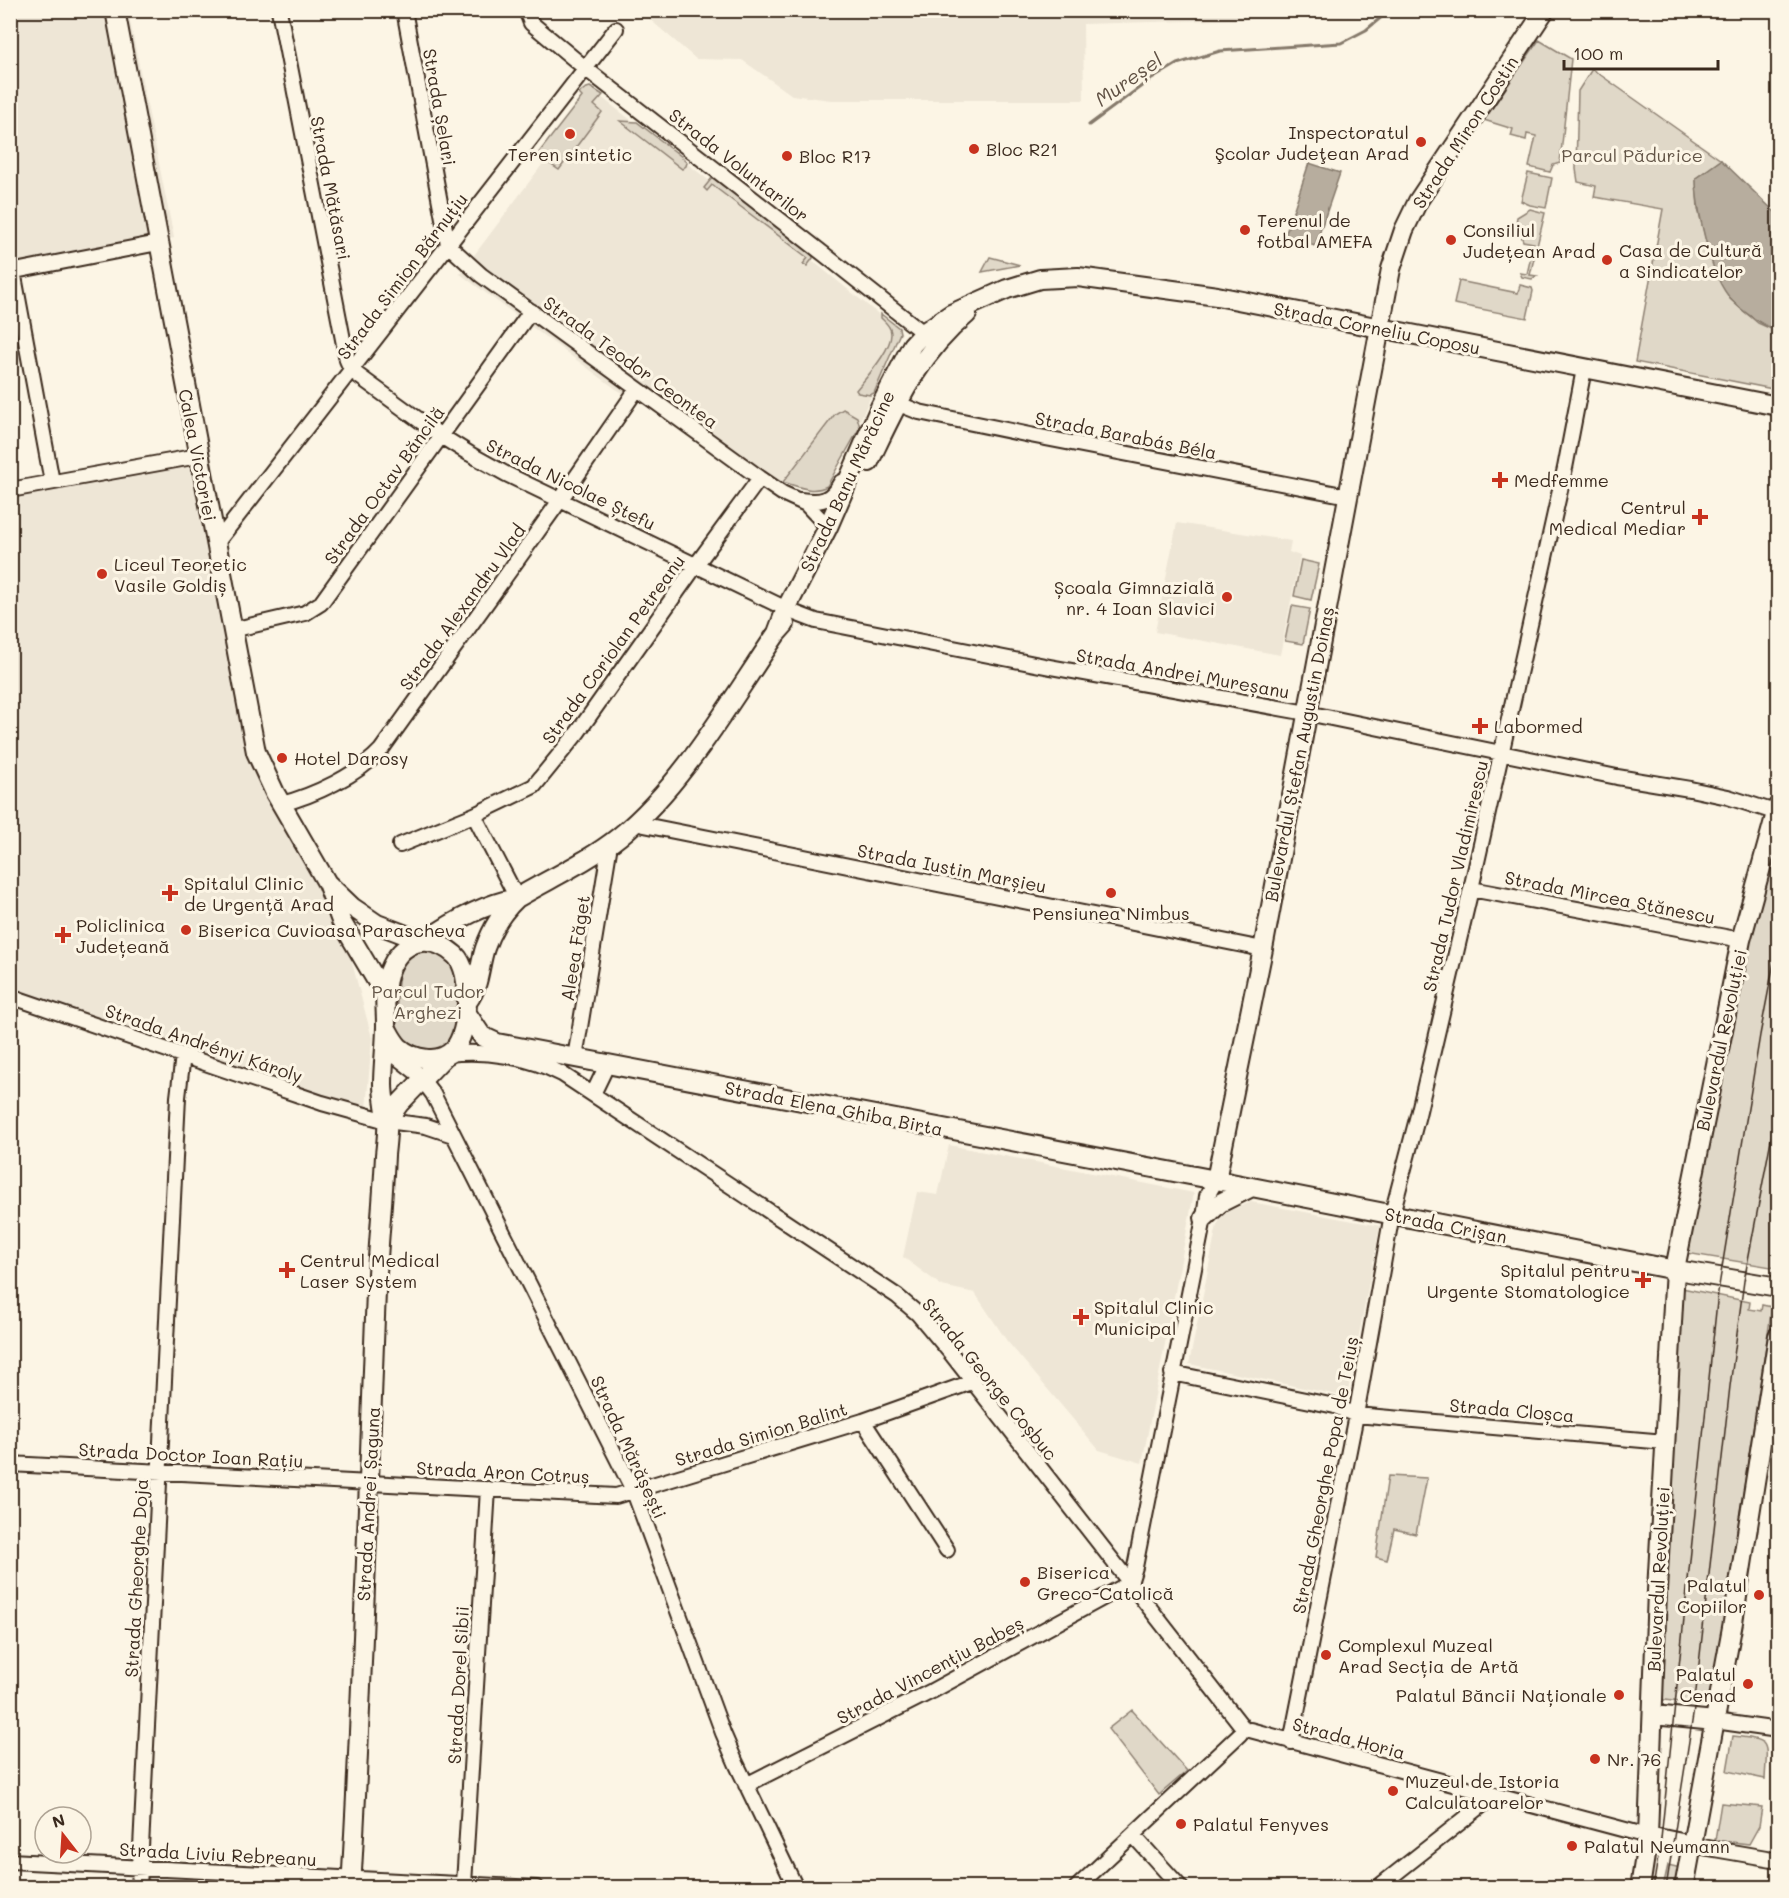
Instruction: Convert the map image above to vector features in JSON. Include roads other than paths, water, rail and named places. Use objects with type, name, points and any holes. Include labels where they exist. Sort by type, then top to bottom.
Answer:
[{"type":"main road","name":"Calea Victoriei","points":[[115,10],[256,752],[281,804],[327,883],[341,921],[385,995]]},
{"type":"main road","name":"Strada Miron Costin","points":[[1379,328],[1394,255],[1418,201],[1545,10]]},
{"type":"main road","name":"Strada Corneliu Coposu","points":[[929,338],[942,319],[991,296],[1040,279],[1078,277],[1217,297],[1779,406]]},
{"type":"main road","name":"Bulevardul Ștefan Augustin Doinaș","points":[[1216,1180],[1263,949],[1379,328]]},
{"type":"main road","name":"Strada Banu Mărăcine","points":[[466,1008],[476,988],[484,949],[495,923],[506,908],[517,897],[610,844],[634,823],[681,771],[777,633],[791,611],[899,404],[929,338]]},
{"type":"main road","name":"Strada Banu Mărăcine","points":[[791,611],[902,362],[912,345],[929,338]]},
{"type":"main road","name":"Bulevardul Revoluției","points":[[1640,1887],[1648,1836],[1675,1269],[1741,940],[1778,810]]},
{"type":"main road","name":"Calea Victoriei","points":[[327,883],[352,907],[377,924],[423,941]]},
{"type":"main road","name":"Strada Banu Mărăcine","points":[[423,941],[481,908],[517,897]]},
{"type":"main road","points":[[387,1121],[399,1104],[423,1080],[447,1055],[459,1042],[466,1008],[466,974],[462,963],[447,949],[423,941],[405,948],[396,958],[388,975],[385,995],[386,1027],[394,1041],[408,1053],[420,1058],[434,1059],[447,1055]]},
{"type":"main road","name":"Strada Elena Ghiba Birta","points":[[466,1008],[478,1031],[491,1042],[1216,1180]]},
{"type":"main road","name":"Strada Andrei Șaguna","points":[[351,1883],[376,1291],[387,1121],[384,1101],[386,1027]]},
{"type":"main road","name":"Strada Crișan","points":[[1216,1180],[1675,1269]]},
{"type":"main road","points":[[1204,1218],[1220,1203],[1252,1187]]},
{"type":"main road","points":[[1675,1269],[1779,1287]]},
{"type":"main road","points":[[1684,1887],[1735,1610],[1779,1336]]},
{"type":"main road","points":[[1653,1715],[1714,1721]]},
{"type":"main road","points":[[1648,1836],[1691,1845]]},
{"type":"street","name":"Strada Mătăsari","points":[[279,10],[344,351],[352,371]]},
{"type":"street","name":"Strada Șelari","points":[[404,10],[448,245]]},
{"type":"street","name":"Strada Voluntarilor","points":[[526,10],[531,23],[585,68],[929,338]]},
{"type":"street","name":"Strada Simion Bărnuțiu","points":[[215,545],[616,29]]},
{"type":"street","points":[[52,482],[12,272],[158,243]]},
{"type":"street","name":"Strada Teodor Ceontea","points":[[448,245],[474,270],[760,478],[812,510],[828,527]]},
{"type":"street","name":"Strada Octav Băncilă","points":[[232,630],[304,613],[317,607],[531,311]]},
{"type":"street","name":"Strada Tudor Vladimirescu","points":[[1392,1214],[1471,889],[1565,468],[1584,369]]},
{"type":"street","name":"Strada Nicolae Ștefu","points":[[352,371],[441,436],[506,474],[791,611]]},
{"type":"street","name":"Strada Alexandru Vlad","points":[[281,804],[292,802],[349,776],[370,762],[393,735],[637,389]]},
{"type":"street","name":"Strada Barabás Béla","points":[[899,404],[919,412],[1008,431],[1348,496]]},
{"type":"street","points":[[10,490],[198,456]]},
{"type":"street","points":[[798,500],[816,501],[830,498],[845,475],[855,469]]},
{"type":"street","name":"Strada Coriolan Petreanu","points":[[400,845],[526,792],[539,780],[578,732],[696,564],[760,478]]},
{"type":"street","name":"Strada Andrei Mureșanu","points":[[791,611],[816,621],[1038,665],[1307,713],[1617,777],[1728,797],[1778,810]]},
{"type":"street","points":[[474,814],[517,897]]},
{"type":"street","name":"Strada Iustin Marșieu","points":[[634,823],[1263,949]]},
{"type":"street","name":"Aleea Făget","points":[[575,1058],[610,844]]},
{"type":"street","name":"Strada Mircea Stănescu","points":[[1471,889],[1741,940]]},
{"type":"street","name":"Strada Andrényi Károly","points":[[10,996],[322,1102],[387,1121]]},
{"type":"street","name":"Strada Mărășești","points":[[385,1048],[411,1068],[433,1094],[634,1492],[723,1733],[796,1887]]},
{"type":"street","name":"Strada George Coșbuc","points":[[447,1055],[485,1053],[547,1067],[562,1074],[897,1296],[932,1330],[1244,1730]]},
{"type":"street","name":"Strada Gheorghe Doja","points":[[140,1887],[178,1097],[183,1055]]},
{"type":"street","points":[[593,1094],[607,1065]]},
{"type":"street","points":[[387,1121],[426,1126],[453,1135]]},
{"type":"street","points":[[1130,1583],[1207,1196],[1216,1180]]},
{"type":"street","name":"Strada Gheorghe Popa de Teiuș","points":[[1291,1742],[1356,1414],[1392,1214]]},
{"type":"street","name":"Strada Cloșca","points":[[1172,1373],[1335,1406],[1356,1414],[1665,1442]]},
{"type":"street","name":"Strada Simion Balint","points":[[634,1492],[863,1421],[972,1382]]},
{"type":"street","name":"Strada Simion Balint","points":[[863,1421],[947,1550]]},
{"type":"street","name":"Strada Doctor Ioan Rațiu","points":[[10,1464],[369,1482]]},
{"type":"street","name":"Strada Aron Cotruș","points":[[369,1482],[610,1496],[634,1492]]},
{"type":"street","name":"Strada Dorel Sibii","points":[[464,1884],[488,1489]]},
{"type":"street","name":"Strada Vincențiu Babeș","points":[[746,1785],[932,1691],[1130,1583]]},
{"type":"street","points":[[1714,1721],[1779,1730]]},
{"type":"street","points":[[1076,1887],[1244,1730]]},
{"type":"street","name":"Strada Horia","points":[[1244,1730],[1648,1836]]},
{"type":"street","points":[[1377,1887],[1495,1795]]},
{"type":"street","points":[[1133,1835],[1181,1887]]},
{"type":"street","points":[[1691,1845],[1779,1860]]},
{"type":"street","name":"Strada Liviu Rebreanu","points":[[10,1861],[351,1883],[537,1887]]},
{"type":"waterway","name":"Mureșel","points":[[1089,125],[1147,82],[1177,64],[1220,51],[1341,43],[1366,30],[1390,10]]},
{"type":"tram line","points":[[1653,1888],[1661,1839],[1718,1292],[1760,1035],[1778,941]]},
{"type":"tram line","points":[[1666,1888],[1694,1709],[1744,1281],[1778,1103]]},
{"type":"place","name":"Teren sintetic","points":[[570,134]]},
{"type":"place","name":"Inspectoratul Şcolar Judeţean Arad","points":[[1421,142]]},
{"type":"place","name":"Bloc R21","points":[[974,149]]},
{"type":"place","name":"Bloc R17","points":[[787,156]]},
{"type":"place","name":"Terenul de fotbal AMEFA","points":[[1245,230]]},
{"type":"place","name":"Consiliul Județean Arad","points":[[1451,240]]},
{"type":"place","name":"Casa de Cultură a Sindicatelor","points":[[1607,260]]},
{"type":"place","name":"Medfemme","points":[[1500,480]]},
{"type":"place","name":"Centrul Medical Mediar","points":[[1700,517]]},
{"type":"place","name":"Liceul Teoretic Vasile Goldiș","points":[[102,574]]},
{"type":"place","name":"Școala Gimnazială nr. 4 Ioan Slavici","points":[[1227,597]]},
{"type":"place","name":"Labormed","points":[[1480,726]]},
{"type":"place","name":"Hotel Darosy","points":[[282,758]]},
{"type":"place","name":"Spitalul Clinic de Urgență Arad","points":[[170,893]]},
{"type":"place","name":"Pensiunea Nimbus","points":[[1111,893]]},
{"type":"place","name":"Biserica Cuvioasa Parascheva","points":[[186,930]]},
{"type":"place","name":"Policlinica Județeană","points":[[63,935]]},
{"type":"place","name":"Centrul Medical Laser System","points":[[287,1270]]},
{"type":"place","name":"Spitalul pentru Urgente Stomatologice","points":[[1643,1280]]},
{"type":"place","name":"Spitalul Clinic Municipal","points":[[1081,1317]]},
{"type":"place","name":"Biserica Greco-Catolică","points":[[1025,1582]]},
{"type":"place","name":"Palatul Copiilor","points":[[1759,1595]]},
{"type":"place","name":"Complexul Muzeal Arad Secția de Artă","points":[[1326,1655]]},
{"type":"place","name":"Palatul Cenad","points":[[1748,1684]]},
{"type":"place","name":"Palatul Băncii Naționale","points":[[1619,1695]]},
{"type":"place","name":"Nr. 76","points":[[1595,1759]]},
{"type":"place","name":"Muzeul de Istoria Calculatoarelor","points":[[1393,1791]]},
{"type":"place","name":"Palatul Fenyves","points":[[1181,1824]]},
{"type":"place","name":"Palatul Neumann","points":[[1572,1846]]},
{"type":"park label","name":"Parcul Pădurice","points":[[1632,155]]},
{"type":"park label","name":"Parcul Tudor Arghezi","points":[[428,1001]]}]
